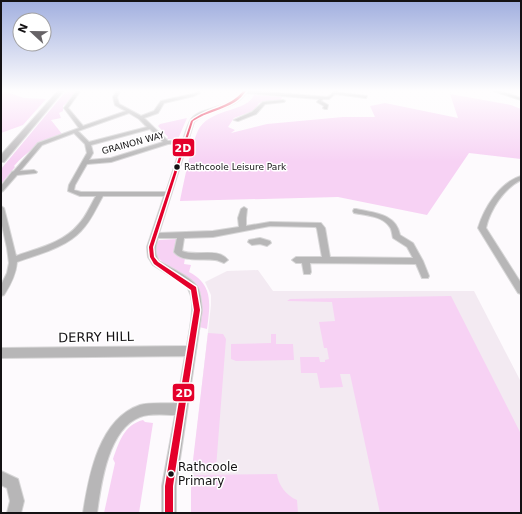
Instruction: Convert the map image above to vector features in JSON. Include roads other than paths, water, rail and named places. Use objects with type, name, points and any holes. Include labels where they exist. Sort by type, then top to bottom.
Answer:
[{"type":"main road","points":[[1,160],[41,114]]},
{"type":"street","points":[[71,114],[82,128]]},
{"type":"street","points":[[1,190],[40,144],[122,114]]},
{"type":"street","points":[[132,114],[141,118],[167,143]]},
{"type":"street","points":[[141,118],[151,114]]},
{"type":"street","points":[[169,513],[169,486],[197,310],[196,296],[194,289],[162,267],[152,257],[150,252],[168,194],[173,184],[172,181],[190,124],[197,116],[203,114]]},
{"type":"street","points":[[236,120],[251,114]]},
{"type":"street","points":[[88,144],[151,127]]},
{"type":"street","points":[[75,130],[88,144],[90,153],[72,185],[71,191],[80,194],[100,195],[168,194]]},
{"type":"street","name":"GRAINON WAY","points":[[86,162],[111,160],[167,143],[185,141]]},
{"type":"street","points":[[14,173],[34,172]]},
{"type":"street","points":[[521,178],[511,182],[500,195],[483,219],[482,228],[521,290]]},
{"type":"street","points":[[13,260],[57,243],[72,235],[80,228],[100,195]]},
{"type":"street","points":[[1,208],[4,228],[13,260],[8,281],[1,292]]},
{"type":"street","points":[[243,228],[242,218],[244,209]]},
{"type":"street","points":[[356,211],[364,216],[379,216],[392,222],[396,230],[396,236],[410,244],[425,276]]},
{"type":"street","points":[[154,236],[213,234],[270,224],[318,225],[321,228],[326,260]]},
{"type":"street","points":[[256,227],[259,242]]},
{"type":"street","points":[[181,235],[178,249],[178,252],[181,254],[190,257],[219,257],[224,260]]},
{"type":"street","points":[[296,260],[419,261]]},
{"type":"street","points":[[306,260],[307,272]]},
{"type":"street","name":"DERRY HILL","points":[[1,353],[191,351]]},
{"type":"street","points":[[90,513],[103,456],[114,431],[126,418],[141,411],[182,410]]},
{"type":"street","points":[[1,478],[13,484],[17,501],[14,513]]},
{"type":"place","name":"Rathcoole Leisure Park","points":[[177,167]]},
{"type":"place","name":"Rathcoole Primary","points":[[171,474]]}]
